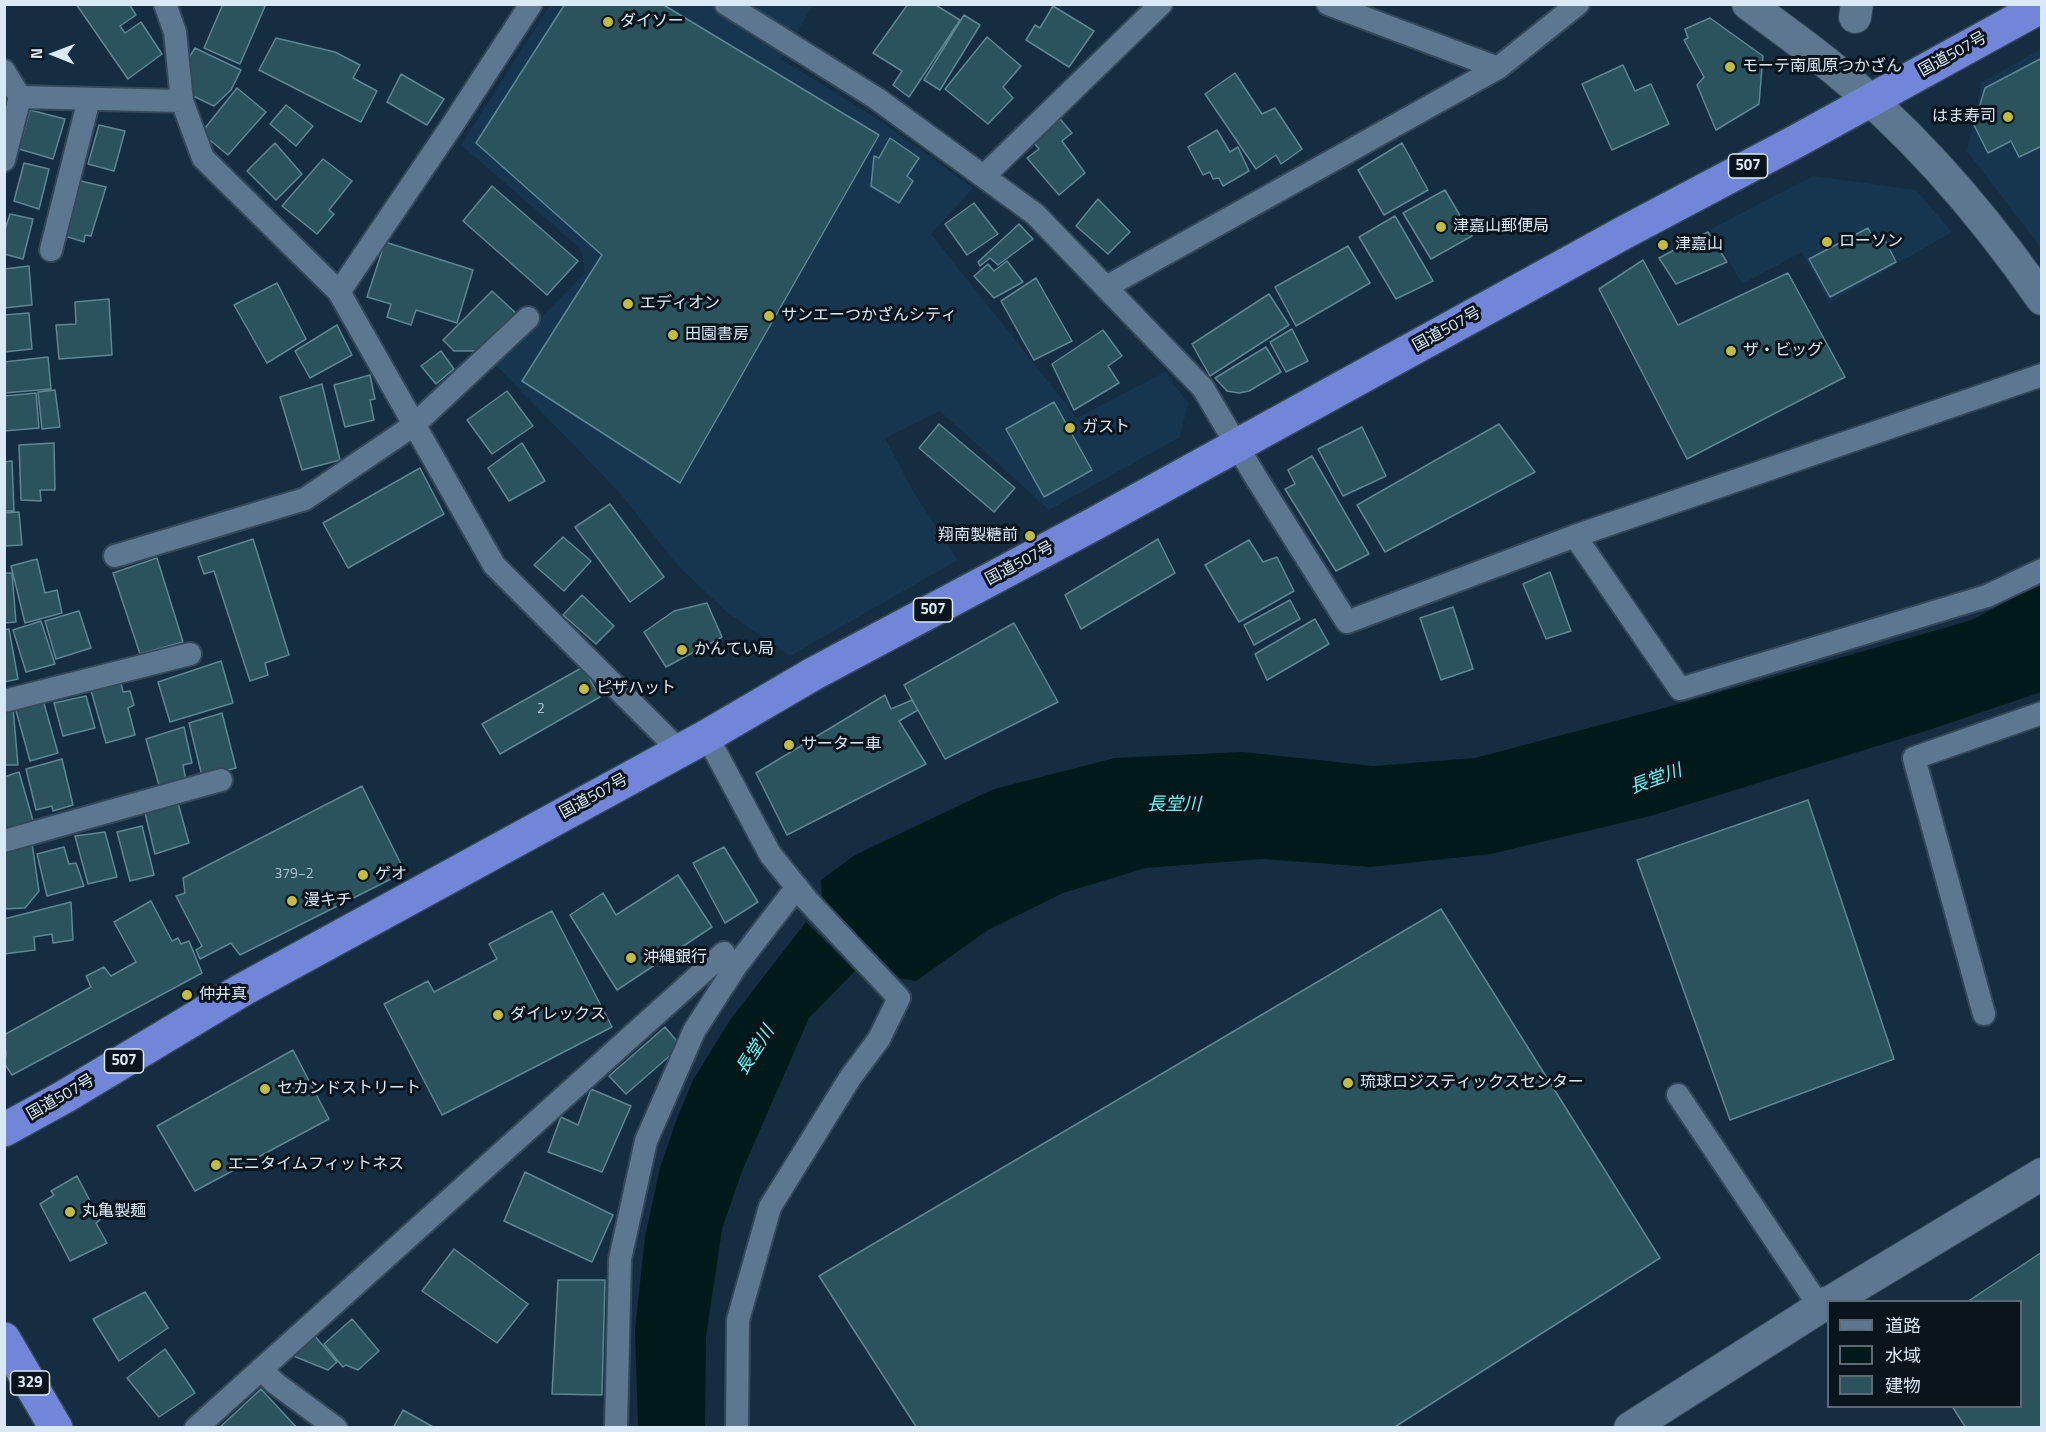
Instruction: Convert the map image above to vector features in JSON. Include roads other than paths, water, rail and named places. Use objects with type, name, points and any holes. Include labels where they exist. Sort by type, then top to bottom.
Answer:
[{"type":"highway","name":"国道507号","points":[[7,1123],[64,1097],[242,990],[693,743],[813,674],[1237,446],[2042,6]]},
{"type":"highway","name":"329","points":[[4,1339],[56,1428]]},
{"type":"street","points":[[165,4],[174,32],[182,101],[203,158],[339,292],[494,565],[693,743],[770,854],[802,894],[899,998],[879,1039],[850,1078],[770,1207],[738,1320],[737,1428]]},
{"type":"street","points":[[339,292],[531,4]]},
{"type":"street","points":[[726,4],[876,98],[1035,214],[1203,388],[1347,622],[1575,536],[2042,375]]},
{"type":"street","points":[[984,176],[1161,4]]},
{"type":"street","points":[[1329,4],[1498,68]]},
{"type":"street","points":[[1106,287],[1498,68],[1578,4]]},
{"type":"street","points":[[1748,4],[1818,56],[1915,142],[1972,205],[2010,253],[2042,299]]},
{"type":"street","points":[[4,71],[20,97],[4,160]]},
{"type":"street","points":[[20,97],[182,101]]},
{"type":"street","points":[[51,250],[89,99]]},
{"type":"street","points":[[115,556],[305,499],[414,425],[528,318]]},
{"type":"street","points":[[1575,536],[1680,689],[1987,596],[2042,570]]},
{"type":"street","points":[[4,701],[190,654]]},
{"type":"street","points":[[1984,1014],[1914,758],[2042,713]]},
{"type":"street","points":[[4,842],[221,780]]},
{"type":"street","points":[[616,1428],[621,1259],[646,1141],[694,1031],[736,966],[802,894]]},
{"type":"street","points":[[196,1428],[724,953]]},
{"type":"street","points":[[1630,1428],[1826,1304],[1678,1095]]},
{"type":"street","points":[[1833,1300],[2042,1174]]},
{"type":"street","points":[[261,1369],[274,1383],[336,1428]]},
{"type":"water","name":"長堂川","points":[[2041,583],[2041,692],[1929,730],[1654,815],[1491,854],[1370,867],[1263,859],[1146,868],[1063,893],[988,930],[916,981],[899,978],[822,898],[821,880],[855,855],[994,789],[1115,758],[1243,752],[1373,766],[1475,758],[1672,706],[1972,620]]},
{"type":"water","name":"長堂川","points":[[806,922],[855,971],[809,1018],[742,1171],[722,1229],[706,1337],[705,1427],[638,1427],[635,1330],[645,1237],[660,1168],[693,1080],[730,1020]]},
{"type":"place","name":"ダイソー","points":[[608,22]]},
{"type":"place","name":"モーテ南風原つかざん","points":[[1730,67]]},
{"type":"place","name":"はま寿司","points":[[2008,117]]},
{"type":"place","name":"津嘉山郵便局","points":[[1441,227]]},
{"type":"place","name":"ローソン","points":[[1827,242]]},
{"type":"place","name":"津嘉山","points":[[1663,245]]},
{"type":"place","name":"エディオン","points":[[628,304]]},
{"type":"place","name":"サンエーつかざんシティ","points":[[769,316]]},
{"type":"place","name":"田園書房","points":[[673,335]]},
{"type":"place","name":"ザ・ビッグ","points":[[1731,351]]},
{"type":"place","name":"ガスト","points":[[1070,428]]},
{"type":"place","name":"翔南製糖前","points":[[1030,536]]},
{"type":"place","name":"かんてい局","points":[[682,650]]},
{"type":"place","name":"ピザハット","points":[[584,689]]},
{"type":"place","name":"サーター車","points":[[789,745]]},
{"type":"place","name":"ゲオ","points":[[363,875]]},
{"type":"place","name":"漫キチ","points":[[292,901]]},
{"type":"place","name":"沖縄銀行","points":[[631,958]]},
{"type":"place","name":"仲井真","points":[[187,995]]},
{"type":"place","name":"ダイレックス","points":[[498,1015]]},
{"type":"place","name":"琉球ロジスティックスセンター","points":[[1348,1083]]},
{"type":"place","name":"セカンドストリート","points":[[265,1089]]},
{"type":"place","name":"エニタイムフィットネス","points":[[216,1165]]},
{"type":"place","name":"丸亀製麺","points":[[70,1212]]}]
